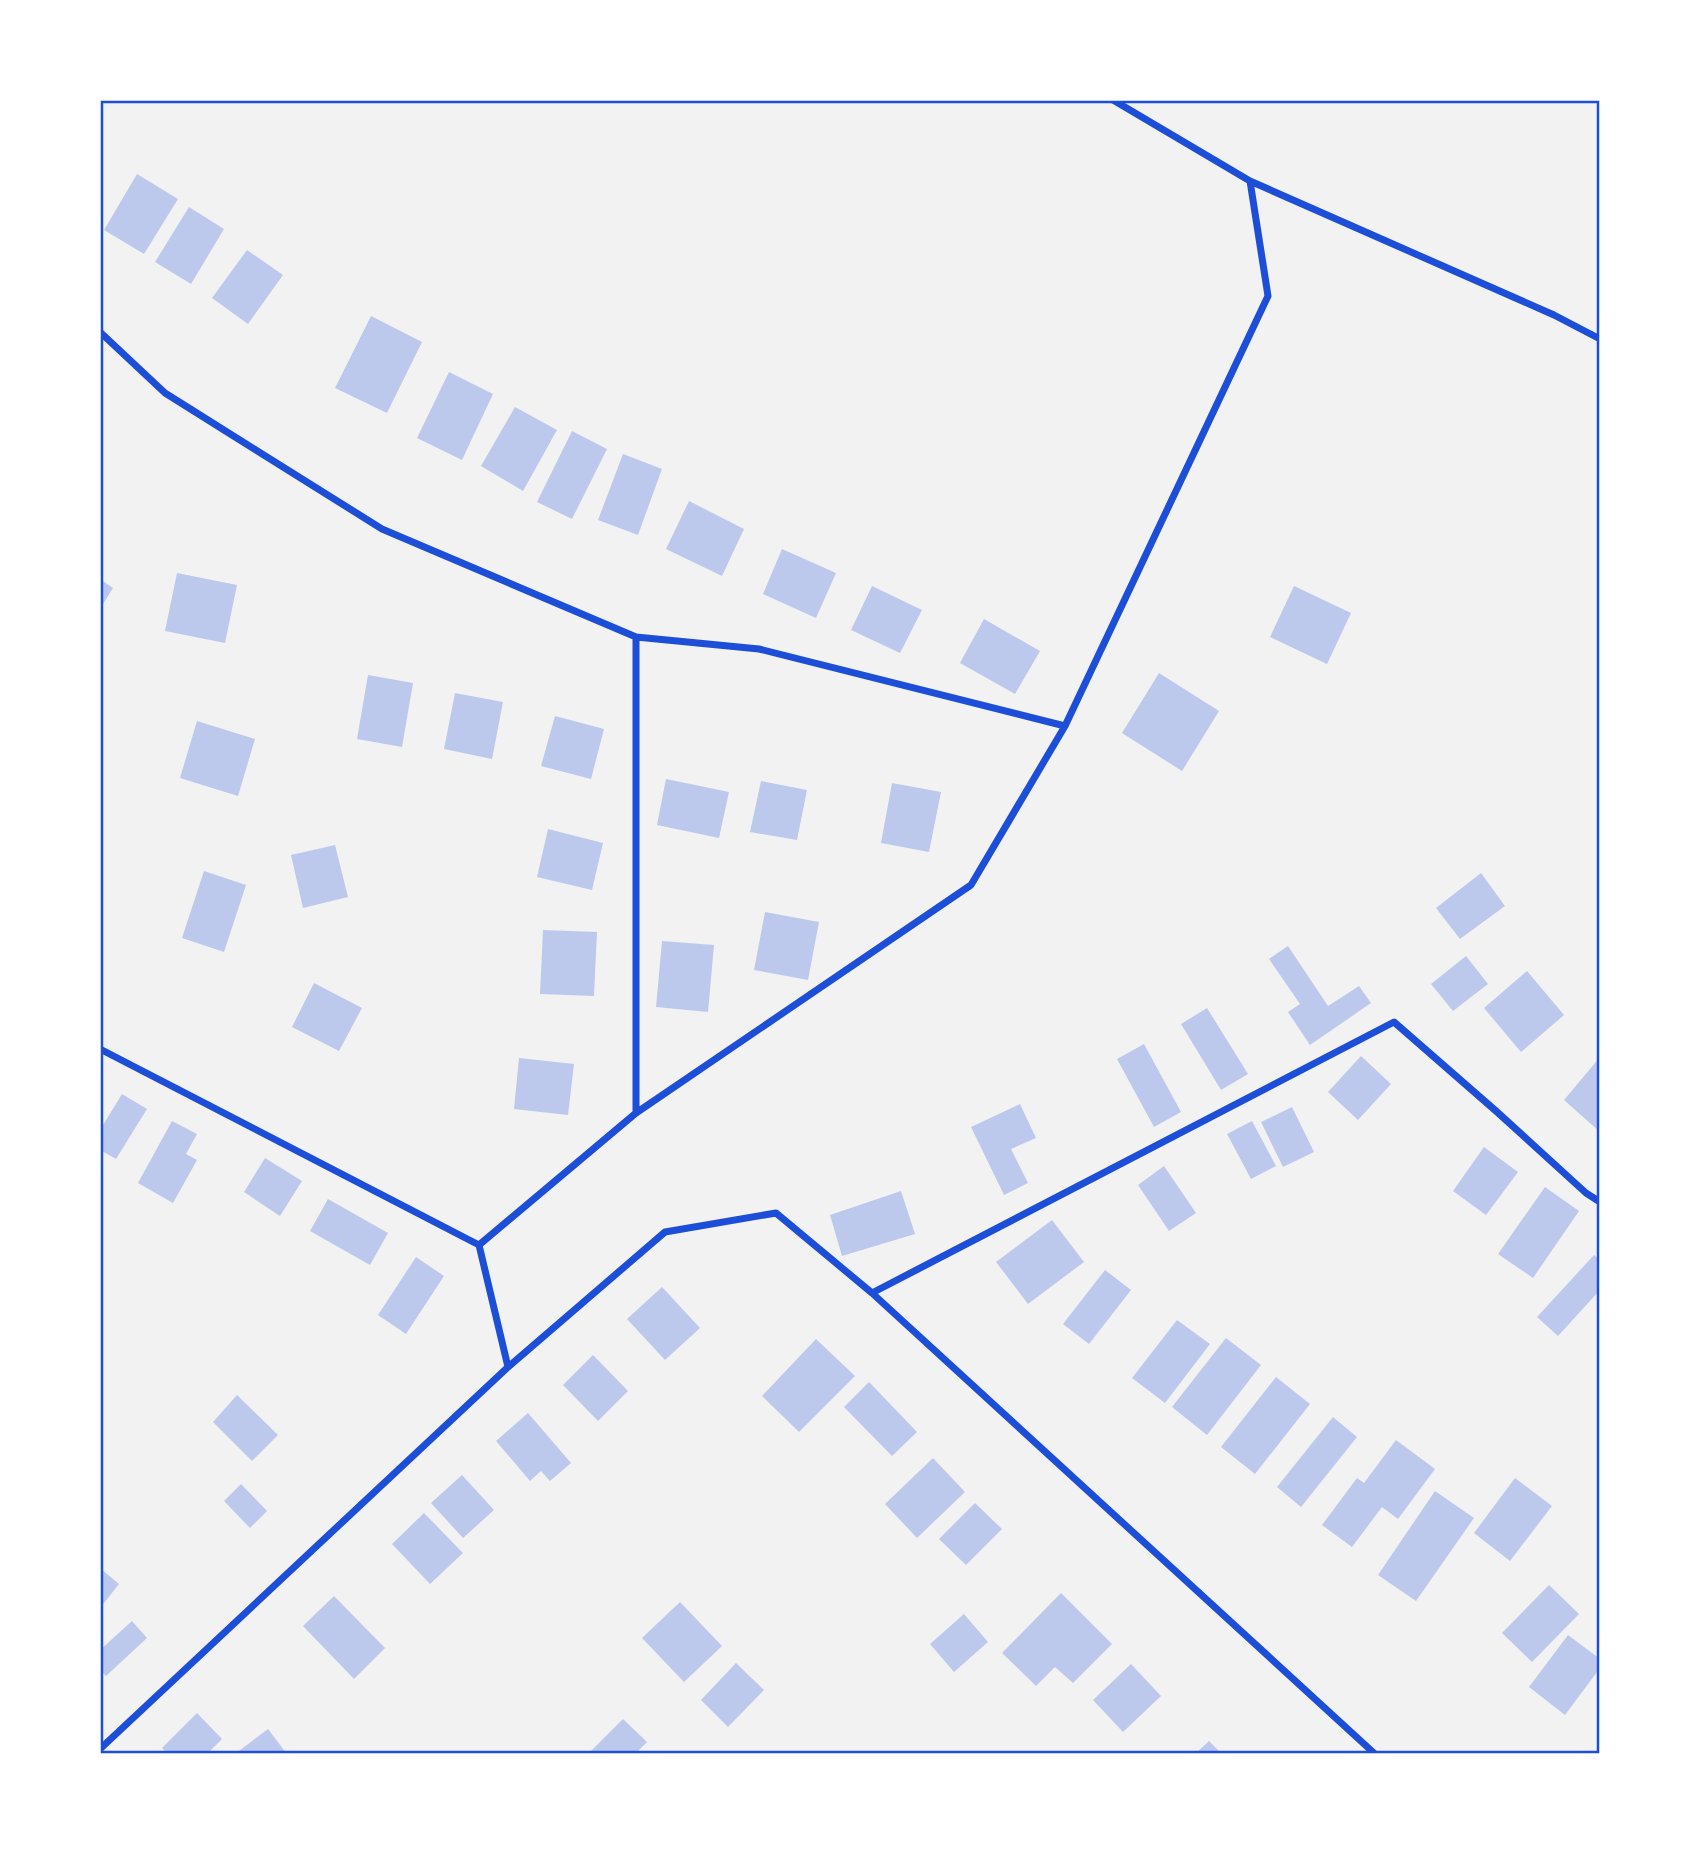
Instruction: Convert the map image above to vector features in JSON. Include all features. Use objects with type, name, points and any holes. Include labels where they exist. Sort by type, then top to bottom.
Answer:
[{"type":"street","points":[[1113,100],[1250,181],[1555,314],[1600,339]]},
{"type":"street","points":[[479,1245],[636,1113],[971,885],[1065,726],[1268,296],[1250,181]]},
{"type":"street","points":[[100,332],[166,393],[382,530],[636,637],[759,649],[1065,726]]},
{"type":"street","points":[[636,637],[636,1113]]},
{"type":"street","points":[[872,1293],[1394,1022],[1586,1193],[1600,1202]]},
{"type":"street","points":[[100,1049],[479,1245],[508,1367]]},
{"type":"street","points":[[100,1749],[508,1367],[666,1232],[776,1213],[872,1293],[1376,1754]]},
{"type":"building","points":[[137,174],[178,199],[144,254],[104,230]]},
{"type":"building","points":[[189,207],[224,229],[191,284],[155,262]]},
{"type":"building","points":[[247,250],[283,275],[248,324],[212,298]]},
{"type":"building","points":[[371,316],[422,342],[387,413],[335,388]]},
{"type":"building","points":[[449,372],[493,394],[462,460],[417,438]]},
{"type":"building","points":[[515,407],[557,430],[523,491],[481,466]]},
{"type":"building","points":[[572,431],[607,449],[572,519],[537,502]]},
{"type":"building","points":[[623,454],[662,469],[638,535],[598,520]]},
{"type":"building","points":[[689,501],[744,529],[722,576],[666,549]]},
{"type":"building","points":[[782,549],[836,573],[816,618],[763,594]]},
{"type":"building","points":[[177,573],[237,585],[225,643],[165,631]]},
{"type":"building","points":[[100,579],[113,588],[100,609]]},
{"type":"building","points":[[872,586],[922,610],[900,653],[851,630]]},
{"type":"building","points":[[1294,586],[1351,613],[1327,664],[1270,637]]},
{"type":"building","points":[[984,619],[1040,651],[1015,694],[960,663]]},
{"type":"building","points":[[1159,673],[1219,711],[1182,771],[1122,733]]},
{"type":"building","points":[[368,675],[413,683],[402,747],[357,739]]},
{"type":"building","points":[[455,693],[503,702],[492,759],[444,749]]},
{"type":"building","points":[[555,716],[604,729],[591,779],[541,766]]},
{"type":"building","points":[[197,721],[255,739],[238,796],[180,778]]},
{"type":"building","points":[[666,779],[729,792],[719,838],[657,825]]},
{"type":"building","points":[[761,781],[807,790],[797,840],[750,832]]},
{"type":"building","points":[[892,783],[941,792],[929,852],[881,843]]},
{"type":"building","points":[[548,829],[603,843],[592,890],[537,877]]},
{"type":"building","points":[[335,845],[348,897],[303,908],[291,855]]},
{"type":"building","points":[[204,871],[246,885],[224,952],[182,938]]},
{"type":"building","points":[[1481,873],[1505,906],[1460,939],[1436,908]]},
{"type":"building","points":[[765,912],[819,922],[808,980],[754,970]]},
{"type":"building","points":[[543,930],[597,932],[594,996],[540,994]]},
{"type":"building","points":[[662,941],[714,945],[708,1012],[656,1007]]},
{"type":"building","points":[[1288,946],[1328,1006],[1359,986],[1371,1003],[1310,1045],[1288,1012],[1300,1004],[1269,959]]},
{"type":"building","points":[[1466,956],[1488,984],[1453,1011],[1431,984]]},
{"type":"building","points":[[1527,971],[1564,1015],[1521,1052],[1484,1008]]},
{"type":"building","points":[[314,983],[362,1008],[339,1051],[292,1027]]},
{"type":"building","points":[[1207,1008],[1248,1074],[1221,1090],[1181,1024]]},
{"type":"building","points":[[1144,1044],[1181,1112],[1154,1127],[1117,1059]]},
{"type":"building","points":[[1361,1056],[1391,1084],[1358,1120],[1328,1092]]},
{"type":"building","points":[[1600,1057],[1600,1132],[1564,1100]]},
{"type":"building","points":[[519,1058],[574,1064],[568,1115],[514,1109]]},
{"type":"building","points":[[122,1094],[147,1109],[116,1159],[100,1150],[100,1130]]},
{"type":"building","points":[[1020,1104],[1036,1138],[1011,1149],[1028,1183],[1004,1195],[971,1127]]},
{"type":"building","points":[[1292,1107],[1314,1152],[1283,1167],[1261,1122]]},
{"type":"building","points":[[172,1121],[197,1134],[186,1154],[197,1160],[173,1203],[138,1183]]},
{"type":"building","points":[[1252,1121],[1276,1166],[1251,1179],[1227,1134]]},
{"type":"building","points":[[1484,1147],[1518,1172],[1486,1215],[1453,1191]]},
{"type":"building","points":[[265,1158],[302,1181],[280,1216],[244,1192]]},
{"type":"building","points":[[1164,1166],[1196,1213],[1169,1231],[1138,1185]]},
{"type":"building","points":[[1545,1187],[1579,1211],[1533,1278],[1498,1254]]},
{"type":"building","points":[[901,1191],[915,1234],[842,1256],[830,1215]]},
{"type":"building","points":[[328,1199],[388,1233],[370,1265],[310,1231]]},
{"type":"building","points":[[1052,1220],[1084,1262],[1028,1304],[996,1262]]},
{"type":"building","points":[[1594,1255],[1600,1260],[1600,1290],[1558,1336],[1537,1317]]},
{"type":"building","points":[[416,1257],[444,1276],[406,1334],[378,1315]]},
{"type":"building","points":[[1105,1270],[1131,1290],[1089,1344],[1063,1324]]},
{"type":"building","points":[[662,1287],[700,1328],[665,1360],[627,1319]]},
{"type":"building","points":[[1177,1320],[1210,1344],[1165,1403],[1132,1378]]},
{"type":"building","points":[[1226,1338],[1261,1365],[1207,1435],[1172,1407]]},
{"type":"building","points":[[816,1339],[855,1376],[799,1432],[762,1396]]},
{"type":"building","points":[[593,1355],[628,1391],[598,1421],[563,1385]]},
{"type":"building","points":[[1276,1377],[1310,1404],[1255,1474],[1221,1447]]},
{"type":"building","points":[[869,1382],[917,1432],[892,1456],[844,1407]]},
{"type":"building","points":[[237,1395],[278,1435],[252,1461],[213,1422]]},
{"type":"building","points":[[528,1413],[571,1463],[550,1481],[541,1471],[530,1481],[496,1441]]},
{"type":"building","points":[[1333,1417],[1357,1437],[1301,1507],[1277,1487]]},
{"type":"building","points":[[1396,1440],[1435,1469],[1398,1519],[1382,1507],[1352,1547],[1322,1525],[1357,1478],[1364,1483]]},
{"type":"building","points":[[933,1458],[965,1492],[917,1538],[885,1504]]},
{"type":"building","points":[[462,1475],[494,1510],[463,1538],[431,1503]]},
{"type":"building","points":[[1515,1478],[1552,1506],[1510,1561],[1474,1533]]},
{"type":"building","points":[[241,1484],[267,1511],[250,1528],[224,1501]]},
{"type":"building","points":[[1435,1491],[1474,1518],[1416,1601],[1378,1575]]},
{"type":"building","points":[[975,1503],[1002,1529],[966,1565],[939,1539]]},
{"type":"building","points":[[424,1513],[463,1553],[430,1584],[392,1544]]},
{"type":"building","points":[[100,1568],[119,1584],[100,1608]]},
{"type":"building","points":[[1549,1585],[1579,1614],[1532,1662],[1502,1633]]},
{"type":"building","points":[[1061,1593],[1112,1644],[1073,1683],[1055,1667],[1036,1686],[1002,1653]]},
{"type":"building","points":[[334,1596],[385,1648],[354,1679],[303,1626]]},
{"type":"building","points":[[680,1602],[722,1646],[684,1682],[642,1638]]},
{"type":"building","points":[[964,1614],[988,1642],[954,1672],[930,1644]]},
{"type":"building","points":[[132,1621],[147,1638],[106,1676],[100,1670],[100,1650]]},
{"type":"building","points":[[1568,1635],[1600,1659],[1600,1668],[1565,1715],[1529,1687]]},
{"type":"building","points":[[736,1663],[764,1690],[728,1727],[701,1700]]},
{"type":"building","points":[[1131,1664],[1161,1696],[1123,1732],[1093,1700]]},
{"type":"building","points":[[197,1713],[222,1739],[207,1754],[168,1754],[162,1748]]},
{"type":"building","points":[[623,1719],[647,1742],[635,1754],[588,1754]]},
{"type":"building","points":[[268,1729],[287,1754],[235,1754]]},
{"type":"building","points":[[1209,1741],[1222,1754],[1195,1754]]}]
